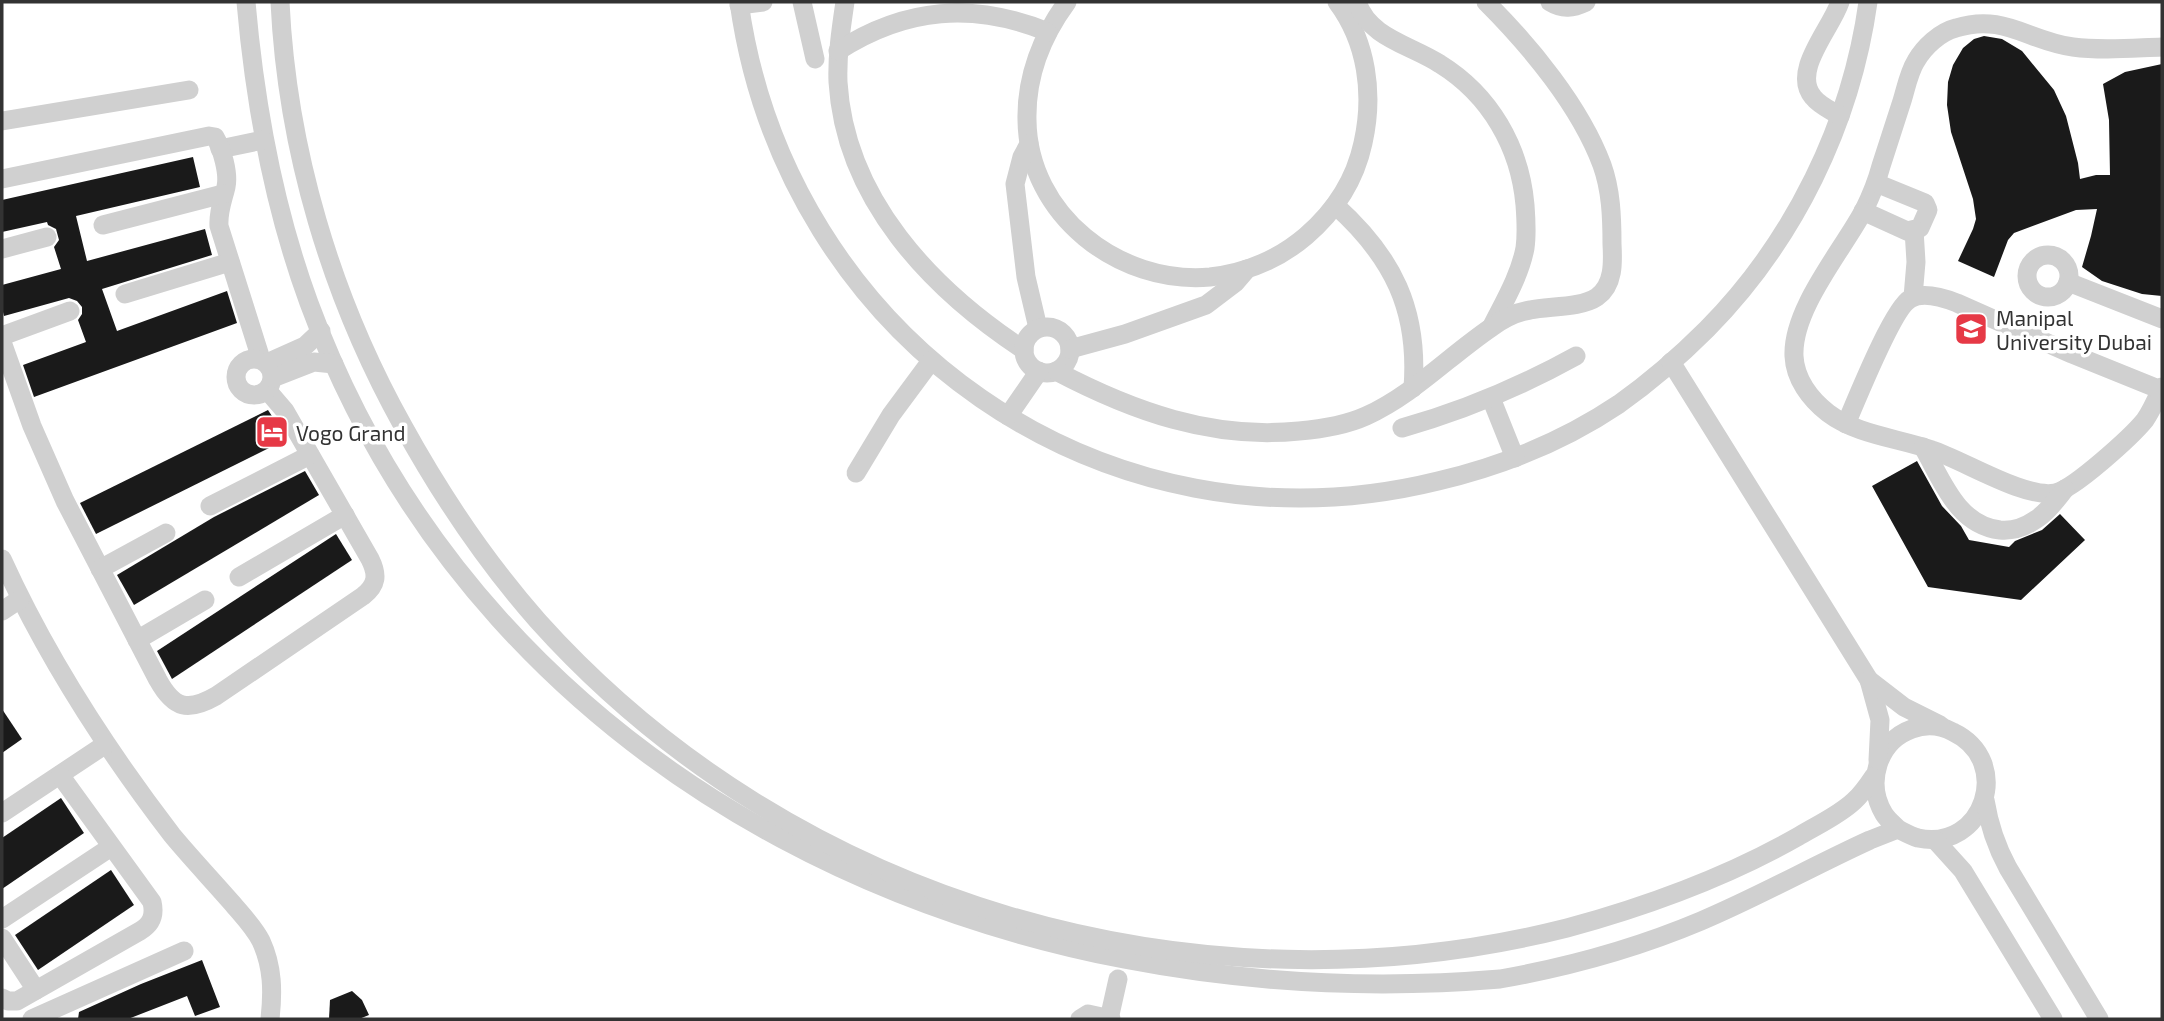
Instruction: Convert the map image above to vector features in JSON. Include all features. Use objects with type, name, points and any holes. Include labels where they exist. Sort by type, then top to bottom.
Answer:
[{"type":"street","points":[[246,2],[251,63],[263,140],[289,246],[334,365],[397,487],[444,557],[478,600],[520,650],[565,696],[664,780],[730,827],[801,867]]},
{"type":"street","points":[[280,2],[288,89],[298,144],[327,252],[368,356],[419,455],[449,503],[491,564],[538,621],[589,674],[644,723],[702,768],[764,809],[850,856],[967,905],[1076,936],[1138,948],[1200,956],[1326,961],[1471,948],[1551,932],[1604,917],[1669,896],[1744,864],[1832,817],[1856,799],[1886,747],[1898,736],[1912,729],[1944,727]]},
{"type":"street","points":[[763,2],[739,3],[750,65],[770,128],[797,190],[832,250],[874,304],[931,360],[976,395],[1034,431],[1097,459],[1146,477],[1197,489],[1302,499],[1367,495],[1406,489],[1515,458],[1571,433],[1609,410],[1671,362],[1722,314],[1749,284],[1790,223],[1809,188],[1840,116],[1855,69],[1868,2]]},
{"type":"street","points":[[802,2],[815,59]]},
{"type":"street","points":[[845,2],[838,51],[838,83],[850,147],[877,206],[895,233],[940,284],[973,313],[1024,350],[1031,367],[1159,416],[1210,429],[1262,433],[1314,429],[1365,416],[1413,388],[1492,326],[1517,313],[1589,302],[1599,297],[1606,289],[1611,279],[1613,252],[1609,194],[1602,166],[1571,106],[1524,43],[1486,2]]},
{"type":"street","points":[[1067,2],[1048,32],[1039,53],[1028,98],[1029,144],[1046,192],[1061,214],[1099,249],[1145,271],[1196,278],[1247,269],[1272,259],[1296,244],[1317,226],[1335,205],[1356,169],[1367,124],[1367,74],[1352,26],[1337,2]]},
{"type":"street","points":[[1357,2],[1364,17],[1382,34],[1442,65],[1463,81],[1487,105],[1505,131],[1523,188],[1525,247],[1516,274],[1492,326]]},
{"type":"street","points":[[1550,2],[1565,8],[1586,2]]},
{"type":"street","points":[[1840,2],[1810,61],[1805,81],[1814,99],[1840,116]]},
{"type":"street","points":[[838,51],[889,24],[946,12],[1008,18],[1048,32]]},
{"type":"street","points":[[2065,489],[2045,494],[2034,492],[1923,447],[1846,424],[1830,415],[1812,400],[1800,381],[1794,358],[1795,335],[1803,313],[1863,211],[1876,183],[1915,62],[1931,42],[1952,29],[1975,22],[2000,23],[2071,47],[2162,47]]},
{"type":"street","points":[[2,121],[189,90]]},
{"type":"street","points":[[2,179],[209,136],[217,139],[226,180],[219,212],[219,226],[267,373],[285,411],[375,569],[376,580],[371,589],[201,705],[183,705],[167,696],[65,501],[32,426],[2,342]]},
{"type":"street","points":[[220,149],[263,140]]},
{"type":"street","points":[[1029,144],[1022,156],[1015,184],[1026,277],[1038,328]]},
{"type":"street","points":[[1863,211],[1907,230],[1920,228],[1927,214],[1924,203],[1876,183]]},
{"type":"street","points":[[103,225],[223,194]]},
{"type":"street","points":[[1335,205],[1380,252],[1396,280],[1407,313],[1414,348],[1413,388]]},
{"type":"street","points":[[1913,297],[1916,262],[1914,230]]},
{"type":"street","points":[[2,249],[47,237]]},
{"type":"street","points":[[125,295],[230,262]]},
{"type":"street","points":[[1070,349],[1125,334],[1206,305],[1235,283],[1247,269]]},
{"type":"street","points":[[2068,282],[2162,319]]},
{"type":"street","points":[[1846,424],[1894,320],[1906,302],[1913,297],[1942,298],[1957,303],[2072,354],[2162,389],[2136,430],[2065,489],[2036,520],[2021,528],[2005,531],[1989,529],[1973,522],[1961,511],[1923,447]]},
{"type":"street","points":[[2,336],[70,311]]},
{"type":"street","points":[[1008,415],[1047,371],[1064,366],[1070,349],[1069,342],[1060,330],[1053,327],[1038,328],[1027,337],[1024,350]]},
{"type":"street","points":[[267,373],[321,331]]},
{"type":"street","points":[[1402,428],[1491,398],[1576,356]]},
{"type":"street","points":[[856,473],[891,415],[931,360]]},
{"type":"street","points":[[267,373],[314,362],[334,365]]},
{"type":"street","points":[[1671,362],[1869,680],[1880,720],[1876,796],[1884,815],[1898,829],[1916,838],[1935,840],[1957,833],[1974,820],[1985,800]]},
{"type":"street","points":[[1491,398],[1515,458]]},
{"type":"street","points":[[210,506],[310,455]]},
{"type":"street","points":[[239,577],[345,515]]},
{"type":"street","points":[[100,569],[166,533]]},
{"type":"street","points":[[2,559],[20,599],[61,673],[106,744],[174,837],[260,939],[272,976],[270,1019]]},
{"type":"street","points":[[2,611],[20,599]]},
{"type":"street","points":[[137,640],[205,600]]},
{"type":"street","points":[[1869,680],[1904,707],[1965,737],[1980,755],[1987,777],[1985,800],[1989,824],[1997,847],[2099,1019]]},
{"type":"street","points":[[2,813],[106,744]]},
{"type":"street","points":[[2,998],[17,1001],[140,931],[148,926],[152,919],[152,902],[60,775]]},
{"type":"street","points":[[1260,994],[1343,995],[1398,992],[1501,979],[1552,969],[1652,940],[1700,921],[1898,829]]},
{"type":"street","points":[[1935,840],[1950,854],[1969,880],[2053,1019]]},
{"type":"street","points":[[2,919],[111,847]]},
{"type":"street","points":[[2,938],[36,990]]},
{"type":"street","points":[[32,1019],[184,951]]},
{"type":"street","points":[[1095,974],[1142,982]]},
{"type":"street","points":[[1101,1019],[1118,979]]},
{"type":"building","points":[[1984,36],[2002,39],[2022,51],[2054,90],[2066,116],[2080,179],[2110,175],[2109,120],[2103,84],[2125,72],[2162,64],[2162,296],[2142,294],[2102,281],[2082,267],[2097,209],[2076,210],[2014,233],[2008,240],[1994,277],[1958,261],[1976,219],[1973,199],[1951,132],[1947,105],[1948,82],[1953,65],[1963,48],[1974,39]]},
{"type":"building","points":[[193,157],[200,187],[76,216],[87,261],[205,229],[212,255],[102,289],[117,331],[227,291],[237,323],[34,397],[23,365],[86,342],[78,320],[82,307],[69,298],[4,316],[2,285],[61,269],[54,247],[59,240],[56,229],[47,222],[2,232],[2,200]]},
{"type":"building","points":[[268,410],[287,439],[96,534],[80,503]]},
{"type":"building","points":[[1917,461],[1942,506],[1961,526],[1969,540],[2009,547],[2015,541],[2042,530],[2060,514],[2085,540],[2021,600],[1928,587],[1872,486]]},
{"type":"building","points":[[305,471],[319,495],[134,605],[117,575],[214,517]]},
{"type":"building","points":[[336,534],[352,560],[172,679],[157,651]]},
{"type":"building","points":[[2,709],[22,739],[2,753]]},
{"type":"building","points":[[61,798],[84,833],[2,889],[2,838]]},
{"type":"building","points":[[111,870],[134,905],[38,970],[15,935]]},
{"type":"building","points":[[202,960],[220,1007],[195,1016],[187,996],[128,1019],[78,1019],[79,1012]]},
{"type":"building","points":[[352,991],[362,1000],[369,1015],[359,1019],[329,1019],[330,1000]]},
{"type":"place","name":"Manipal University Dubai","points":[[1971,329]]},
{"type":"place","name":"Vogo Grand","points":[[272,432]]}]
